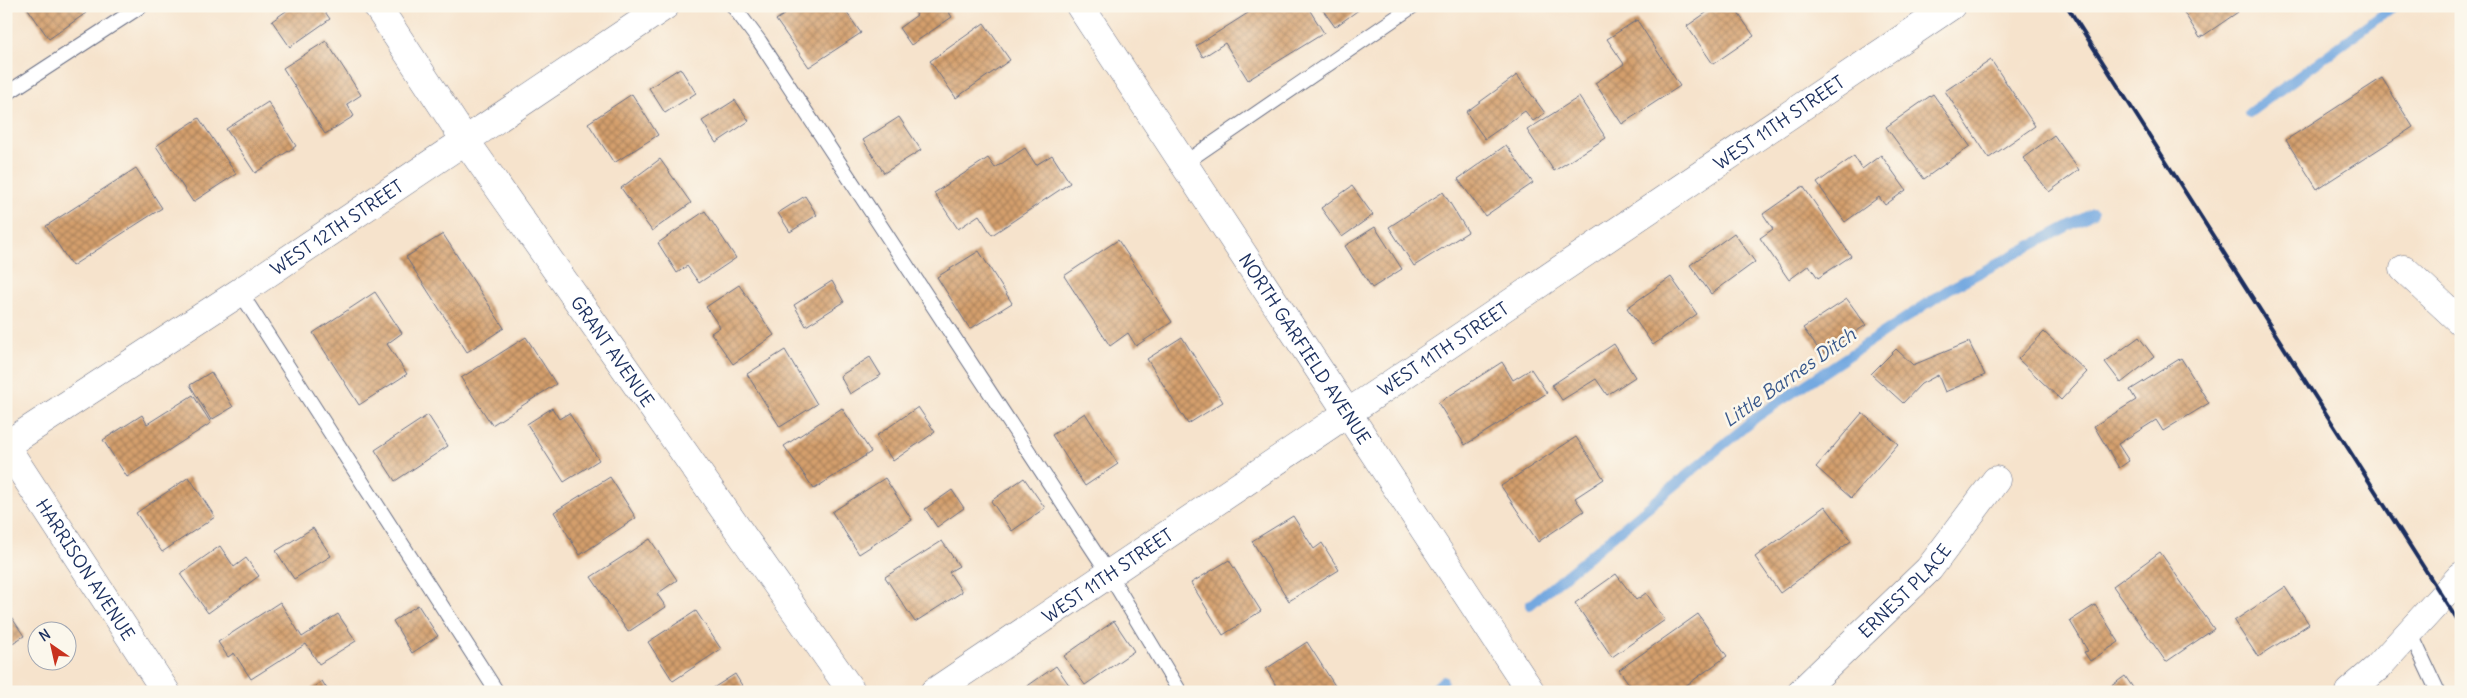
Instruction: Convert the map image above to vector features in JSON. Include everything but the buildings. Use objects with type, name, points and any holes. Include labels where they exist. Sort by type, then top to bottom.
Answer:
[{"type":"street","name":"GRANT AVENUE","points":[[377,6],[465,140],[852,692]]},
{"type":"street","name":"WEST 12TH STREET","points":[[6,446],[240,292],[665,6]]},
{"type":"street","name":"NORTH GARFIELD AVENUE","points":[[1080,6],[1531,692]]},
{"type":"street","name":"WEST 11TH STREET","points":[[934,692],[1951,6]]},
{"type":"street","points":[[2404,269],[2461,322]]},
{"type":"street","name":"HARRISON AVENUE","points":[[6,446],[166,692]]},
{"type":"street","name":"ERNEST PLACE","points":[[1802,692],[1929,569],[1996,480]]},
{"type":"street","points":[[2348,692],[2378,667],[2461,576]]},
{"type":"lane","points":[[6,94],[141,6]]},
{"type":"lane","points":[[733,6],[765,50],[1109,574],[1180,692]]},
{"type":"lane","points":[[1183,164],[1413,6]]},
{"type":"lane","points":[[240,292],[497,692]]},
{"type":"lane","points":[[2410,632],[2438,692]]},
{"type":"waterway","name":"Little Barnes Ditch","points":[[2249,113],[2394,6]]},
{"type":"waterway","name":"Little Barnes Ditch","points":[[1530,605],[1758,416],[1949,289],[2093,213]]},
{"type":"waterway","name":"Little Barnes Ditch","points":[[1431,692],[1443,681]]},
{"type":"railway","points":[[2067,6],[2461,626]]}]
